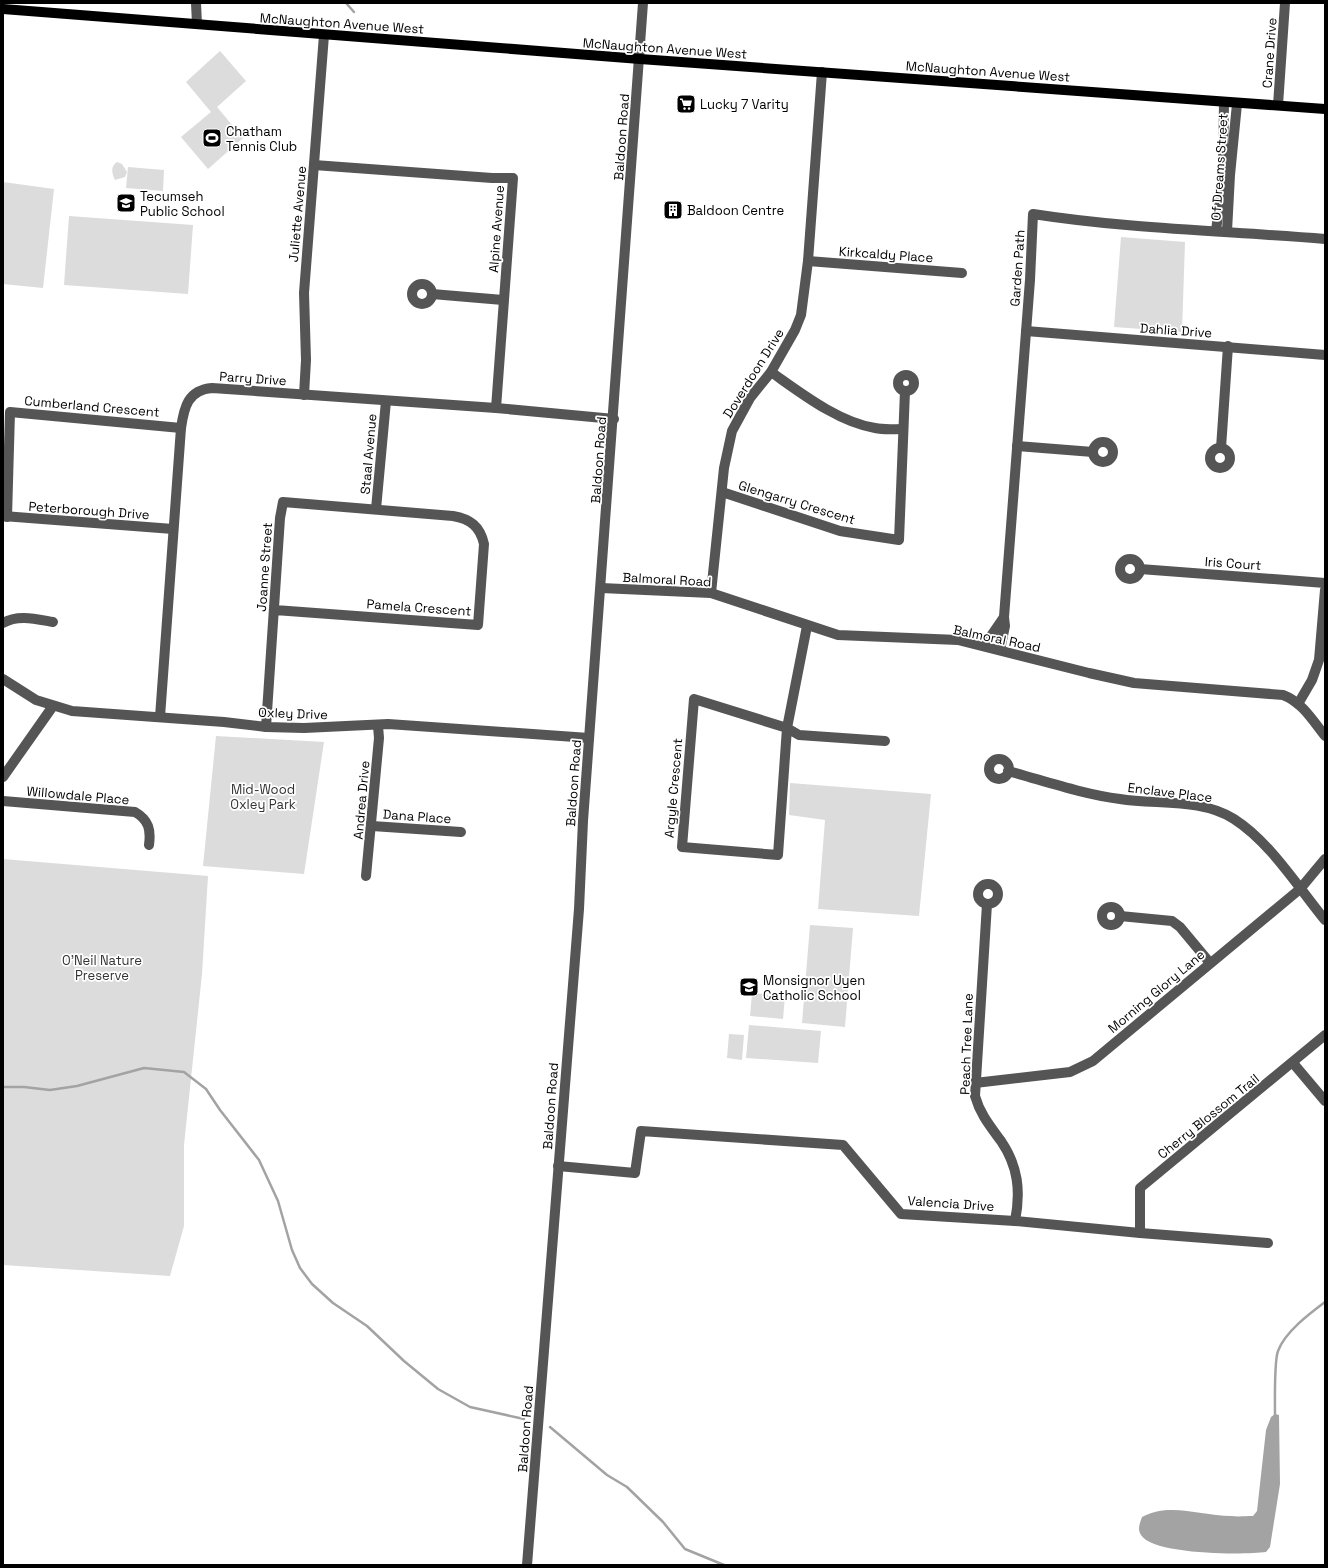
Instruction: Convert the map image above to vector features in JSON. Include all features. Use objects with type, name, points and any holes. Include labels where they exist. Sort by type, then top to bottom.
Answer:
[{"type":"main road","name":"McNaughton Avenue West","points":[[3,9],[640,60],[822,72],[1237,104],[1325,109]]},
{"type":"street","points":[[196,3],[198,24]]},
{"type":"street","name":"Baldoon Road","points":[[527,1565],[579,909],[583,821],[614,419],[618,332],[640,60],[643,3]]},
{"type":"street","name":"Crane Drive","points":[[1278,106],[1285,3]]},
{"type":"street","name":"Juliette Avenue","points":[[304,395],[306,360],[304,293],[324,35]]},
{"type":"street","name":"Doverdoon Drive","points":[[711,592],[724,468],[732,430],[750,398],[771,372],[795,330],[801,315],[808,261],[822,72]]},
{"type":"street","name":"Of Dreams Street","points":[[1216,231],[1223,175],[1224,102]]},
{"type":"street","name":"Of Dreams Street","points":[[1228,231],[1230,175],[1237,104]]},
{"type":"street","name":"Alpine Avenue","points":[[314,165],[492,178],[513,178],[496,408]]},
{"type":"street","name":"Garden Path","points":[[1000,650],[1005,626],[1004,617],[1018,446],[1033,214],[1058,218],[1325,239]]},
{"type":"street","name":"Kirkcaldy Place","points":[[808,261],[962,273]]},
{"type":"street","points":[[432,294],[503,300]]},
{"type":"street","name":"Dahlia Drive","points":[[1026,332],[1228,346],[1325,355]]},
{"type":"street","points":[[1221,448],[1228,346]]},
{"type":"street","points":[[771,372],[819,405],[861,424],[875,428],[903,430]]},
{"type":"street","name":"Parry Drive","points":[[160,717],[181,428],[184,409],[188,400],[193,395],[205,388],[496,408],[614,419]]},
{"type":"street","name":"Glengarry Crescent","points":[[722,492],[840,531],[899,540],[904,449],[903,430],[905,391]]},
{"type":"street","name":"Staal Avenue","points":[[376,510],[386,401]]},
{"type":"street","name":"Cumberland Crescent","points":[[5,517],[10,412],[181,428]]},
{"type":"street","points":[[1018,446],[1093,452]]},
{"type":"street","name":"Joanne Street","points":[[266,727],[280,518],[283,502],[376,510]]},
{"type":"street","name":"Pamela Crescent","points":[[275,610],[478,624],[484,544],[482,533],[473,523],[464,518],[376,510]]},
{"type":"street","name":"Peterborough Drive","points":[[5,517],[173,529]]},
{"type":"street","name":"Iris Court","points":[[1140,569],[1325,583]]},
{"type":"street","name":"Balmoral Road","points":[[601,588],[711,592],[807,626],[838,635],[958,640],[1134,683],[1283,695],[1291,698],[1298,704],[1325,736]]},
{"type":"street","points":[[1298,704],[1312,680],[1319,660],[1325,590]]},
{"type":"street","name":"Garden Path","points":[[984,646],[1004,617]]},
{"type":"street","points":[[3,623],[12,619],[20,618],[53,622]]},
{"type":"street","name":"Argyle Crescent","points":[[787,728],[694,699],[682,847],[778,855],[787,728],[807,626]]},
{"type":"street","name":"Oxley Drive","points":[[3,679],[36,700],[53,706],[72,710],[266,727],[304,728],[378,726],[388,724],[589,738]]},
{"type":"street","points":[[3,778],[53,706]]},
{"type":"street","name":"Andrea Drive","points":[[366,876],[372,826],[379,738],[378,726]]},
{"type":"street","points":[[787,728],[798,735],[885,740]]},
{"type":"street","name":"Enclave Place","points":[[1008,771],[1119,799],[1198,806],[1221,812],[1245,827],[1258,839],[1325,920]]},
{"type":"street","name":"Willowdale Place","points":[[3,801],[135,812],[146,820],[149,826],[151,833],[149,845]]},
{"type":"street","name":"Dana Place","points":[[372,826],[461,832]]},
{"type":"street","name":"Morning Glory Lane","points":[[975,1083],[1057,1075],[1081,1068],[1093,1061],[1300,889],[1325,859]]},
{"type":"street","name":"Peach Tree Lane","points":[[987,904],[975,1096],[978,1109],[1011,1157],[1017,1174],[1019,1204],[1015,1220]]},
{"type":"street","points":[[1120,916],[1172,921],[1180,927],[1210,963]]},
{"type":"street","name":"Cherry Blossom Trail","points":[[1140,1233],[1140,1188],[1325,1035]]},
{"type":"street","points":[[1293,1063],[1325,1101]]},
{"type":"street","name":"Valencia Drive","points":[[558,1166],[635,1173],[641,1131],[843,1144],[901,1214],[1015,1220],[1140,1233],[1268,1243]]},
{"type":"green space","points":[[220,51],[246,81],[217,107],[243,138],[208,169],[181,137],[211,112],[186,82]]},
{"type":"green space","points":[[117,162],[122,164],[127,172],[125,177],[115,180],[112,173],[112,168]]},
{"type":"green space","points":[[128,167],[164,170],[163,191],[126,188]]},
{"type":"green space","points":[[3,182],[54,189],[43,288],[3,284]]},
{"type":"green space","points":[[69,216],[193,225],[188,294],[64,285]]},
{"type":"green space","points":[[1121,237],[1185,242],[1182,332],[1114,327]]},
{"type":"green space","name":"Mid-Wood Oxley Park","points":[[216,736],[324,742],[304,874],[203,866]]},
{"type":"green space","points":[[790,783],[931,794],[919,916],[818,909],[825,820],[789,815]]},
{"type":"green space","name":"O'Neil Nature Preserve","points":[[3,859],[208,876],[202,974],[184,1145],[184,1226],[170,1276],[3,1265]]},
{"type":"green space","points":[[810,925],[853,928],[845,1027],[802,1023]]},
{"type":"green space","points":[[752,993],[785,996],[783,1019],[750,1016]]},
{"type":"green space","points":[[749,1025],[821,1031],[818,1063],[746,1058]]},
{"type":"green space","points":[[729,1034],[744,1035],[742,1060],[727,1058]]},
{"type":"shaded area","points":[[1275,1414],[1279,1415],[1280,1484],[1270,1547],[1266,1552],[1220,1553],[1180,1550],[1162,1547],[1149,1542],[1141,1535],[1139,1528],[1142,1517],[1164,1511],[1175,1510],[1220,1515],[1253,1516],[1257,1511],[1266,1430],[1271,1417]]},
{"type":"waterway","points":[[346,3],[354,12]]},
{"type":"waterway","points":[[3,1087],[24,1087],[50,1090],[77,1086],[144,1068],[184,1072],[206,1089],[220,1110],[259,1160],[278,1201],[292,1250],[300,1268],[312,1284],[333,1303],[367,1326],[404,1361],[438,1389],[470,1407],[524,1419]]},
{"type":"waterway","points":[[1275,1416],[1275,1373],[1278,1351],[1281,1344],[1292,1330],[1325,1302]]},
{"type":"waterway","points":[[550,1427],[607,1475],[627,1487],[663,1522],[685,1549],[724,1565]]},
{"type":"place","name":"Lucky 7 Varity","points":[[686,104]]},
{"type":"place","name":"Chatham Tennis Club","points":[[212,138]]},
{"type":"place","name":"Tecumseh Public School","points":[[126,203]]},
{"type":"place","name":"Baldoon Centre","points":[[673,210]]},
{"type":"place","name":"Monsignor Uyen Catholic School","points":[[749,987]]}]
